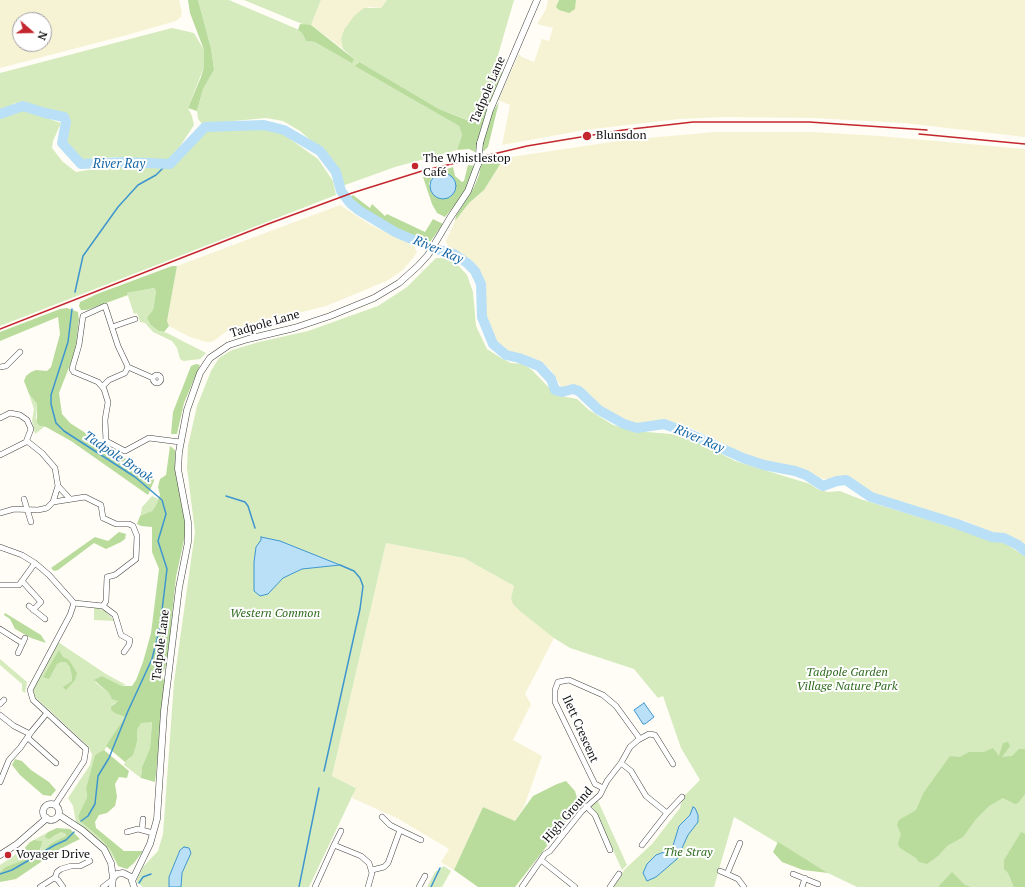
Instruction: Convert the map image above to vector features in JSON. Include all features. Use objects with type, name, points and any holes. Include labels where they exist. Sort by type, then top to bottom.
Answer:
[{"type":"street","name":"Tadpole Lane","points":[[133,884],[154,832],[158,812],[167,690],[179,588],[188,542],[188,522],[178,469],[180,442],[187,410],[197,379],[206,364],[215,354],[239,341],[309,323],[365,302],[399,283],[426,258],[468,191],[478,164],[480,143],[490,110],[537,0]]},
{"type":"street","points":[[153,378],[128,367],[105,306],[83,316],[78,347],[72,369],[74,372],[97,381],[103,386],[108,402],[105,420],[106,438],[109,443],[127,452],[147,438],[180,442]]},
{"type":"street","points":[[112,327],[135,319]]},
{"type":"street","points":[[0,367],[6,366],[20,352]]},
{"type":"street","points":[[103,386],[109,380],[125,373],[128,367]]},
{"type":"street","points":[[0,418],[11,413],[26,418],[30,429],[27,441],[0,455]]},
{"type":"street","points":[[27,441],[42,453],[52,464],[58,486],[70,499]]},
{"type":"street","points":[[53,502],[58,486]]},
{"type":"street","points":[[0,513],[14,509],[42,509],[53,502],[85,497],[98,503],[102,507],[103,518]]},
{"type":"street","points":[[24,499],[31,522]]},
{"type":"street","points":[[95,519],[103,518],[119,525],[131,525],[137,536],[135,561],[127,565],[115,576],[107,577],[106,601],[103,606]]},
{"type":"street","points":[[0,547],[22,555],[35,563],[49,575],[74,603],[103,606],[115,615],[121,635],[130,640],[129,646],[124,652]]},
{"type":"street","points":[[0,585],[16,586],[22,582],[35,563]]},
{"type":"street","points":[[22,582],[41,602],[31,608],[45,619]]},
{"type":"street","points":[[55,805],[84,761],[86,751],[83,745],[33,700],[30,689],[70,615],[74,603]]},
{"type":"street","points":[[0,628],[24,640],[18,653]]},
{"type":"street","name":"Ilett Crescent","points":[[603,788],[592,778],[555,702],[554,690],[558,682],[569,680],[603,695],[616,706],[640,738]]},
{"type":"street","points":[[0,704],[4,700]]},
{"type":"street","points":[[0,782],[9,760],[47,713]]},
{"type":"street","points":[[0,715],[29,736],[56,763]]},
{"type":"street","points":[[640,738],[649,734],[655,735],[673,764]]},
{"type":"street","name":"High Ground","points":[[522,887],[541,860],[586,806],[599,796],[630,748],[640,738]]},
{"type":"street","points":[[621,763],[631,771],[646,796],[667,813]]},
{"type":"street","points":[[642,846],[667,813],[682,797]]},
{"type":"street","points":[[46,818],[44,811],[46,807],[50,804],[55,805]]},
{"type":"street","points":[[55,805],[59,811],[59,815],[75,825],[102,846],[111,863],[112,887]]},
{"type":"street","points":[[586,806],[595,815],[610,850]]},
{"type":"street","points":[[46,818],[53,820],[59,815]]},
{"type":"street","points":[[382,817],[400,830],[421,840]]},
{"type":"street","points":[[0,855],[22,839],[46,818]]},
{"type":"street","points":[[142,830],[143,819]]},
{"type":"street","points":[[127,832],[135,829],[154,832]]},
{"type":"street","points":[[372,870],[384,868],[387,865],[400,830]]},
{"type":"street","points":[[315,887],[340,831]]},
{"type":"street","points":[[727,874],[740,843]]},
{"type":"street","points":[[334,845],[365,859],[372,870],[368,887]]},
{"type":"street","points":[[541,860],[576,887]]},
{"type":"street","points":[[55,878],[57,871],[61,869],[71,866],[80,866],[90,861]]},
{"type":"street","name":"Tadpole Lane","points":[[111,863],[124,873],[133,884]]},
{"type":"street","points":[[103,887],[117,874],[124,873],[140,864]]},
{"type":"street","points":[[720,871],[738,879],[744,887]]},
{"type":"street","points":[[610,887],[619,874]]},
{"type":"street","points":[[793,874],[818,884]]},
{"type":"street","points":[[419,887],[425,876]]},
{"type":"street","points":[[40,887],[51,878],[55,878]]},
{"type":"street","points":[[55,878],[63,887]]},
{"type":"street","points":[[802,887],[805,878]]},
{"type":"shaded area","points":[[0,0],[179,0],[182,13],[181,17],[176,21],[0,68]]},
{"type":"shaded area","points":[[321,0],[387,0],[381,8],[368,7],[341,39],[343,49],[311,25]]},
{"type":"shaded area","points":[[548,0],[559,0],[557,2],[576,5],[576,0],[1025,0],[1025,137],[904,123],[813,118],[724,117],[679,119],[585,130],[502,145],[510,105],[498,100],[519,54],[522,57],[534,62],[542,39],[549,41],[553,28],[537,24],[546,9]]},
{"type":"shaded area","points":[[715,132],[811,132],[880,136],[1025,149],[1025,545],[1012,538],[993,534],[966,521],[936,515],[906,503],[872,494],[859,483],[849,479],[837,478],[830,480],[820,478],[803,469],[773,464],[744,454],[691,428],[671,422],[634,423],[623,421],[602,409],[582,389],[573,386],[562,388],[551,370],[542,363],[533,359],[509,354],[494,343],[483,316],[483,289],[481,280],[471,264],[449,249],[446,241],[455,221],[469,203],[484,190],[504,158],[625,140]]},
{"type":"shaded area","points":[[340,205],[371,225],[414,246],[417,252],[403,270],[388,280],[326,306],[227,331],[212,342],[206,342],[190,337],[169,326],[167,321],[177,266]]},
{"type":"shaded area","points":[[386,543],[464,558],[514,586],[511,598],[554,638],[525,694],[531,704],[513,740],[542,756],[524,807],[515,821],[483,807],[454,870],[441,862],[449,849],[397,818],[352,798],[355,787],[332,776]]},
{"type":"green space","points":[[188,0],[198,0],[211,48],[214,70],[203,89],[197,111],[188,108],[204,67],[204,50],[190,13]]},
{"type":"green space","points":[[198,0],[229,0],[297,29],[302,33],[306,41],[315,42],[354,59],[343,49],[341,39],[344,30],[354,16],[364,8],[381,8],[387,0],[514,0],[487,93],[474,117],[468,120],[439,109],[358,62],[356,66],[459,126],[462,135],[457,150],[395,167],[345,185],[341,184],[337,166],[330,157],[300,131],[283,121],[266,118],[202,124],[198,119],[197,111],[203,89],[214,70],[211,48]]},
{"type":"green space","points":[[244,0],[321,0],[311,25],[307,26]]},
{"type":"green space","points":[[559,0],[576,0],[575,9],[569,13],[559,10],[556,7]]},
{"type":"green space","points":[[300,24],[311,25],[354,59],[352,63],[315,42],[306,41],[302,33],[298,30]]},
{"type":"green space","points":[[172,28],[194,33],[204,50],[204,67],[188,108],[194,125],[173,157],[166,161],[131,160],[124,157],[101,158],[98,161],[81,162],[64,143],[69,124],[69,118],[65,115],[21,103],[15,103],[0,111],[0,73]]},
{"type":"green space","points":[[359,62],[439,109],[467,120],[474,117],[487,93],[494,69],[503,73],[486,112],[475,152],[469,149],[457,150],[462,135],[459,126],[355,66]]},
{"type":"green space","points":[[499,102],[488,147],[484,151],[482,150],[483,140],[489,118]]},
{"type":"green space","points":[[22,110],[61,123],[53,141],[52,148],[62,161],[76,172],[112,166],[169,166],[206,130],[263,128],[283,134],[318,159],[333,181],[336,195],[0,326],[0,119]]},
{"type":"green space","points":[[497,157],[504,158],[484,190],[469,203],[455,221],[456,216],[474,187],[479,175],[482,160]]},
{"type":"green space","points":[[468,165],[474,166],[464,194],[445,217],[437,213],[432,204],[423,177],[453,167],[455,176],[462,182],[464,181]],"holes":[[[446,173],[454,193],[449,198],[436,196],[431,191],[429,184],[431,179],[436,175]]]},
{"type":"green space","points":[[353,195],[370,208],[372,204],[385,216],[387,214],[425,232],[433,219],[443,224],[430,242],[425,242],[390,226],[355,204],[349,197]]},
{"type":"green space","name":"Tadpole Garden Village Nature Park","points":[[436,258],[444,258],[458,265],[467,275],[473,292],[476,326],[487,349],[511,363],[523,364],[532,370],[556,395],[577,399],[589,410],[613,425],[635,431],[671,434],[694,440],[735,461],[810,484],[819,490],[828,492],[840,491],[860,499],[1006,544],[1025,556],[1025,887],[857,887],[828,873],[734,817],[714,887],[613,887],[625,869],[652,844],[680,808],[683,797],[700,780],[681,748],[663,696],[658,698],[634,669],[570,648],[554,638],[513,604],[511,598],[514,586],[464,558],[386,543],[332,776],[356,788],[309,887],[181,887],[182,873],[190,855],[180,850],[169,877],[169,887],[143,887],[137,882],[143,867],[158,851],[163,834],[174,682],[195,532],[187,468],[188,446],[197,406],[211,371],[219,358],[232,350],[259,342],[308,331],[378,306],[407,287]]},
{"type":"green space","points":[[172,266],[177,266],[167,321],[169,326],[164,332],[159,331],[151,325],[147,318],[153,310],[156,291],[154,288],[127,293],[128,295],[87,310],[81,310],[79,306],[80,302],[97,294]]},
{"type":"green space","points":[[154,288],[156,291],[153,310],[159,331],[167,333],[206,353],[200,359],[183,361],[180,359],[177,348],[172,341],[153,332],[145,323],[140,322],[137,313],[134,314],[127,293]]},
{"type":"green space","points":[[67,308],[78,312],[79,320],[75,352],[59,393],[62,414],[70,423],[153,476],[154,481],[148,495],[71,441],[46,427],[40,426],[37,423],[37,404],[29,394],[24,381],[26,376],[31,372],[36,370],[47,371],[51,367],[60,334],[58,317],[0,341],[0,332],[60,309]]},
{"type":"green space","points":[[196,364],[200,365],[184,403],[177,434],[171,434],[173,412],[191,366]]},
{"type":"green space","points":[[29,394],[37,404],[36,418],[40,426],[44,427],[35,434],[32,421],[34,409]]},
{"type":"green space","points":[[170,446],[175,450],[176,476],[184,512],[186,531],[176,577],[171,624],[170,653],[164,671],[161,675],[166,684],[155,782],[141,778],[142,767],[150,748],[152,722],[141,723],[137,730],[137,742],[133,755],[125,762],[106,746],[125,717],[111,710],[111,707],[118,701],[112,699],[109,693],[94,680],[102,676],[122,686],[132,686],[143,662],[151,633],[159,569],[152,552],[152,527],[137,524],[140,516],[152,511],[155,507],[160,495],[158,487],[160,479],[166,475]]},
{"type":"green space","points":[[152,496],[158,499],[155,507],[152,511],[140,518],[142,507]]},
{"type":"green space","points":[[119,532],[126,534],[125,539],[121,542],[106,549],[94,543],[58,570],[54,571],[51,568],[95,537],[108,541]]},
{"type":"green space","points":[[94,606],[105,611],[115,621],[94,620]]},
{"type":"green space","points":[[5,613],[41,635],[46,643],[31,638],[15,629],[10,619],[4,615]]},
{"type":"green space","points":[[58,642],[106,674],[126,685],[122,686],[102,676],[95,682],[109,693],[113,699],[117,700],[117,702],[113,704],[118,714],[125,717],[104,751],[95,755],[86,788],[87,797],[78,816],[79,820],[103,841],[111,851],[115,861],[105,846],[76,822],[73,806],[68,798],[90,765],[92,755],[89,747],[34,696],[33,688]]},
{"type":"green space","points":[[59,650],[63,657],[69,660],[77,673],[75,680],[66,690],[63,687],[72,681],[72,676],[70,667],[66,662],[57,664],[49,679],[43,677]]},
{"type":"green space","points":[[0,659],[27,682],[25,693],[22,691],[22,684],[0,665]]},
{"type":"green space","points":[[152,721],[150,748],[142,767],[141,778],[124,765],[130,758],[137,742],[137,730],[141,723]]},
{"type":"green space","points":[[1008,742],[1010,746],[1002,757],[1012,756],[1019,749],[1025,749],[1025,794],[1018,803],[1015,804],[1003,798],[989,806],[976,819],[963,837],[947,846],[938,856],[927,864],[919,862],[916,858],[900,848],[898,844],[901,834],[897,825],[899,820],[916,810],[924,792],[950,756],[960,757],[969,752],[984,752],[993,748],[999,756],[1003,743]]},
{"type":"green space","points":[[104,750],[129,771],[127,778],[119,777],[115,784],[117,797],[115,806],[107,813],[99,815],[95,822],[96,828],[124,851],[143,851],[134,863],[127,869],[118,866],[111,851],[103,841],[79,820],[78,816],[87,797],[86,788],[95,755]]},
{"type":"green space","points":[[15,759],[22,761],[31,770],[49,782],[56,790],[51,796],[43,795],[20,775],[12,765]]},
{"type":"green space","points":[[566,781],[575,791],[579,805],[515,887],[478,887],[454,870],[483,807],[515,821],[533,796]]},
{"type":"green space","points":[[598,801],[627,865],[622,870],[596,812],[591,806]]},
{"type":"green space","points":[[57,828],[70,829],[80,839],[60,849],[16,879],[0,882],[0,872],[5,867],[24,860],[25,857],[21,852],[30,842],[34,840],[42,841],[40,851],[42,852],[52,843],[66,836],[66,834],[61,832],[49,839],[46,838],[45,836],[48,832]]},
{"type":"green space","points":[[48,832],[45,836],[53,837],[61,832],[66,834],[66,836],[41,852],[41,841],[34,840]]},
{"type":"green space","points":[[1021,832],[1025,834],[1025,887],[1014,887],[1008,873],[1004,869],[1004,860]]},
{"type":"green space","points":[[778,842],[828,873],[803,870],[782,862],[773,852]]},
{"type":"green space","points":[[25,848],[21,853],[25,857],[23,861],[5,867],[0,872],[0,865]]},
{"type":"green space","points":[[444,866],[451,871],[442,887],[427,887],[435,872]]},
{"type":"green space","points":[[952,872],[965,885],[971,887],[938,887]]},
{"type":"water","points":[[443,173],[452,177],[456,186],[452,195],[443,199],[434,195],[430,186],[434,177]]},
{"type":"water","points":[[261,537],[280,541],[340,565],[302,569],[283,578],[268,594],[260,596],[254,591],[254,562],[256,547],[261,540]]},
{"type":"water","points":[[644,703],[654,717],[643,724],[634,710]]},
{"type":"water","points":[[693,807],[698,815],[698,822],[688,835],[677,859],[656,877],[647,881],[643,873],[647,864],[656,855],[672,849],[679,826],[690,815]]},
{"type":"water","points":[[184,847],[189,848],[191,853],[182,873],[181,887],[169,887],[169,877],[180,850]]},
{"type":"waterway","name":"River Ray","points":[[0,114],[23,106],[64,117],[66,122],[62,143],[81,164],[125,162],[170,164],[205,127],[264,125],[284,130],[320,151],[336,172],[341,191],[350,203],[360,211],[395,232],[432,248],[454,254],[467,263],[475,271],[481,284],[482,317],[493,344],[506,355],[519,358],[539,366],[551,379],[555,390],[562,392],[573,389],[579,391],[599,410],[624,424],[637,428],[664,424],[743,458],[764,465],[795,471],[806,475],[823,486],[837,481],[846,480],[871,497],[957,524],[992,537],[1004,538],[1018,545],[1025,551]]},
{"type":"waterway","name":"Tadpole Brook","points":[[75,292],[83,256],[118,207],[138,185],[156,175],[166,165]]},
{"type":"waterway","name":"Tadpole Brook","points":[[72,309],[68,342],[51,395],[51,404],[56,423],[64,431],[135,477],[162,500],[166,514],[158,541],[167,569],[160,627],[152,659],[128,711],[109,758],[98,776],[95,804],[88,816],[81,821]]},
{"type":"waterway","points":[[226,496],[245,502],[248,506],[255,528]]},
{"type":"waterway","points":[[324,771],[360,609],[363,586],[360,578],[354,571],[340,565]]},
{"type":"waterway","points":[[299,887],[319,788]]},
{"type":"waterway","name":"Tadpole Brook","points":[[0,874],[12,870],[66,840],[74,832]]},
{"type":"waterway","points":[[431,887],[440,868]]},
{"type":"waterway","points":[[139,883],[143,877],[151,874]]},
{"type":"railway","points":[[0,329],[268,224],[352,193],[422,171],[527,146],[623,130],[693,122],[809,122],[927,130]]},
{"type":"railway","points":[[919,134],[1025,144]]},
{"type":"place","name":"Blunsdon","points":[[587,136]]},
{"type":"place","name":"The Whistlestop Café","points":[[415,166]]},
{"type":"place","name":"Voyager Drive","points":[[8,855]]},
{"type":"park label","name":"Western Common","points":[[275,614]]},
{"type":"park label","name":"The Stray","points":[[688,853]]}]
